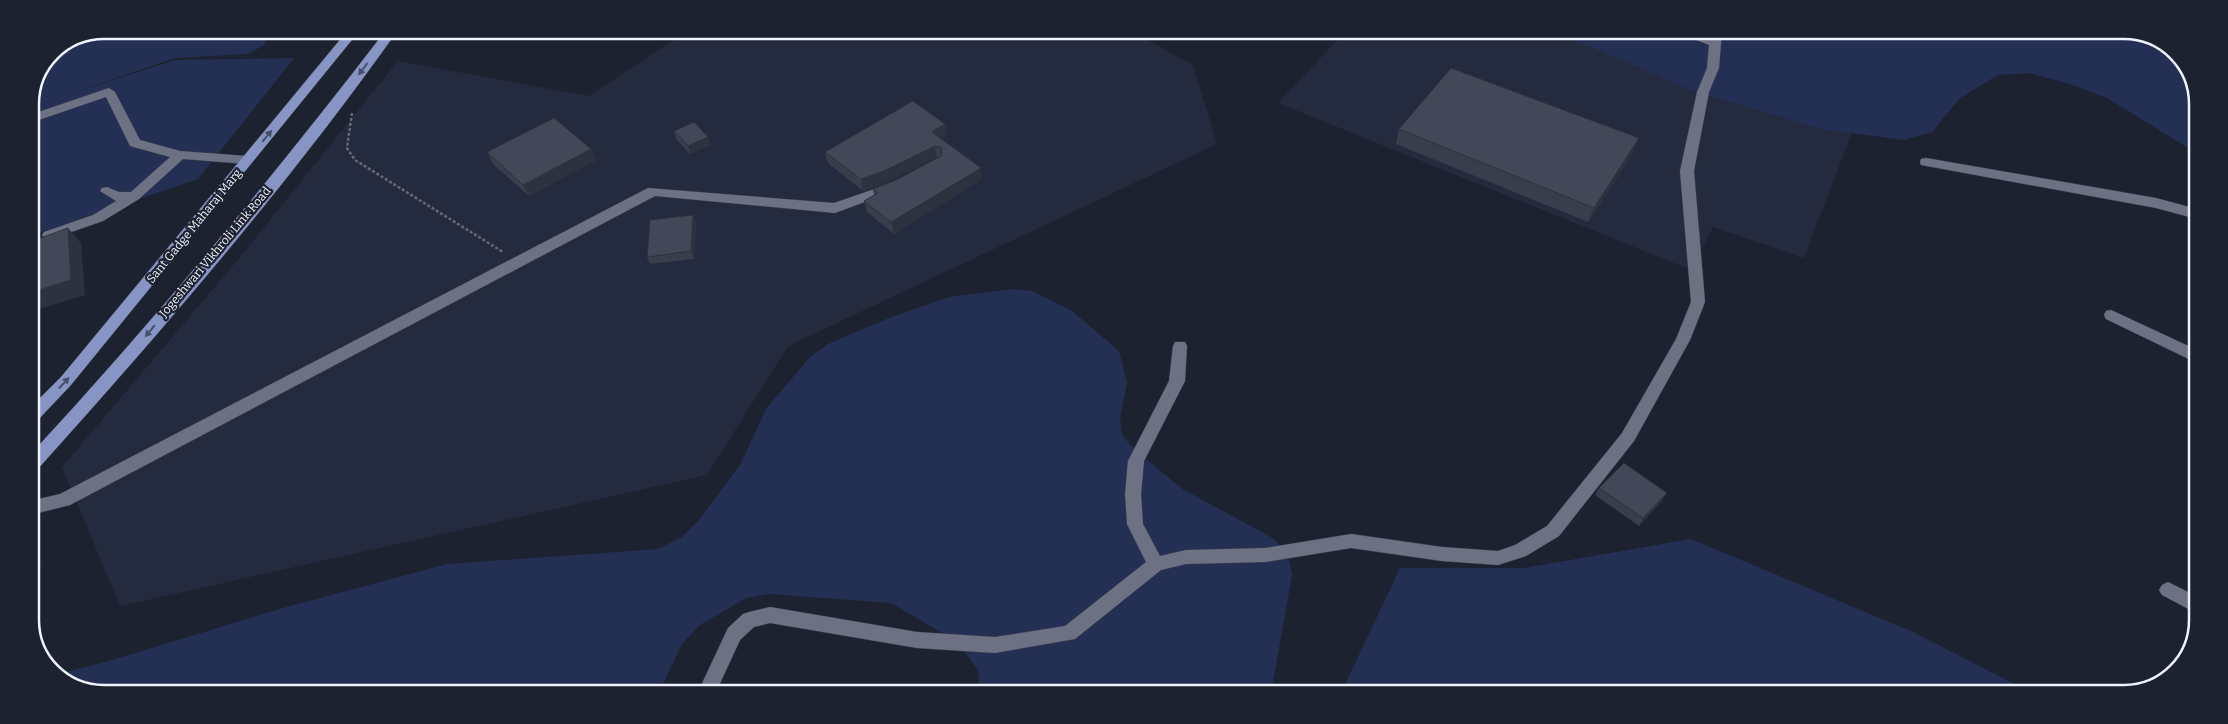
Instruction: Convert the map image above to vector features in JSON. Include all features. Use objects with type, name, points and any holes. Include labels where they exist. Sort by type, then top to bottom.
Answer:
[{"type":"main road","name":"Sant Gadge Maharaj Marg","points":[[39,409],[66,381],[347,39]]},
{"type":"main road","name":"Jogeshwari Vikhroli Link Road","points":[[39,456],[101,390],[321,125],[385,39]]},
{"type":"street","points":[[711,685],[734,634],[749,620],[770,615],[917,640],[995,645],[1069,633],[1156,564],[1186,556],[1266,555],[1351,541],[1442,554],[1498,558],[1520,551],[1553,531],[1628,437],[1683,340],[1698,302],[1687,171],[1704,92],[1713,68],[1715,39]]},
{"type":"street","points":[[39,116],[109,92],[135,143],[180,155],[247,160]]},
{"type":"street","points":[[39,239],[98,218],[134,196],[180,155]]},
{"type":"street","points":[[1926,162],[2156,203],[2189,212]]},
{"type":"street","points":[[39,506],[64,500],[653,191],[835,208],[892,187],[907,179]]},
{"type":"street","points":[[107,191],[117,197],[134,196]]},
{"type":"street","points":[[2111,315],[2189,353]]},
{"type":"street","points":[[1156,564],[1135,524],[1133,494],[1136,461],[1177,381],[1180,346]]},
{"type":"street","points":[[2168,590],[2189,601]]},
{"type":"path","points":[[352,113],[347,148],[354,160],[519,262]]},
{"type":"shaded area","points":[[675,39],[1146,39],[1193,65],[1217,144],[788,346],[707,475],[120,606],[62,467],[241,256],[398,61],[589,96]]},
{"type":"shaded area","points":[[1338,39],[1684,39],[1865,98],[1804,258],[1713,227],[1691,270],[1278,103]]},
{"type":"shaded area","points":[[1572,39],[2133,39],[2153,45],[2161,50],[2181,71],[2189,99],[2189,148],[2107,98],[2070,84],[2029,73],[1998,75],[1960,98],[1932,132],[1904,140],[1821,129],[1691,90]]},
{"type":"shaded area","points":[[91,40],[266,40],[264,45],[248,54],[175,58],[69,94],[175,60],[294,58],[198,179],[39,233],[39,103],[40,91],[50,67],[67,50]]},
{"type":"shaded area","points":[[1013,289],[1032,291],[1071,310],[1119,351],[1127,383],[1120,418],[1122,435],[1136,451],[1184,490],[1271,537],[1288,553],[1292,575],[1272,685],[979,685],[978,670],[965,652],[951,638],[891,603],[769,594],[746,598],[700,625],[682,644],[662,685],[95,685],[79,680],[65,672],[109,661],[283,608],[447,564],[658,549],[682,537],[699,520],[740,465],[766,409],[810,357],[828,344],[889,318],[949,297]]},
{"type":"shaded area","points":[[1691,539],[1913,632],[2016,685],[1345,685],[1400,568],[1524,568]]},
{"type":"building","points":[[1451,68],[1639,138],[1594,208],[1399,129]]},
{"type":"building","points":[[913,101],[945,124],[932,132],[981,168],[891,222],[864,201],[878,193],[873,189],[896,180],[941,156],[942,148],[935,146],[884,171],[861,179],[825,152]]},
{"type":"building","points":[[554,118],[591,149],[523,185],[487,152]]},
{"type":"building","points":[[694,122],[708,137],[688,146],[674,131]]},
{"type":"building","points":[[693,215],[691,251],[647,257],[650,220]]},
{"type":"building","points":[[68,228],[71,280],[39,290],[39,239]]},
{"type":"building","points":[[1624,463],[1667,493],[1643,518],[1599,488]]}]
